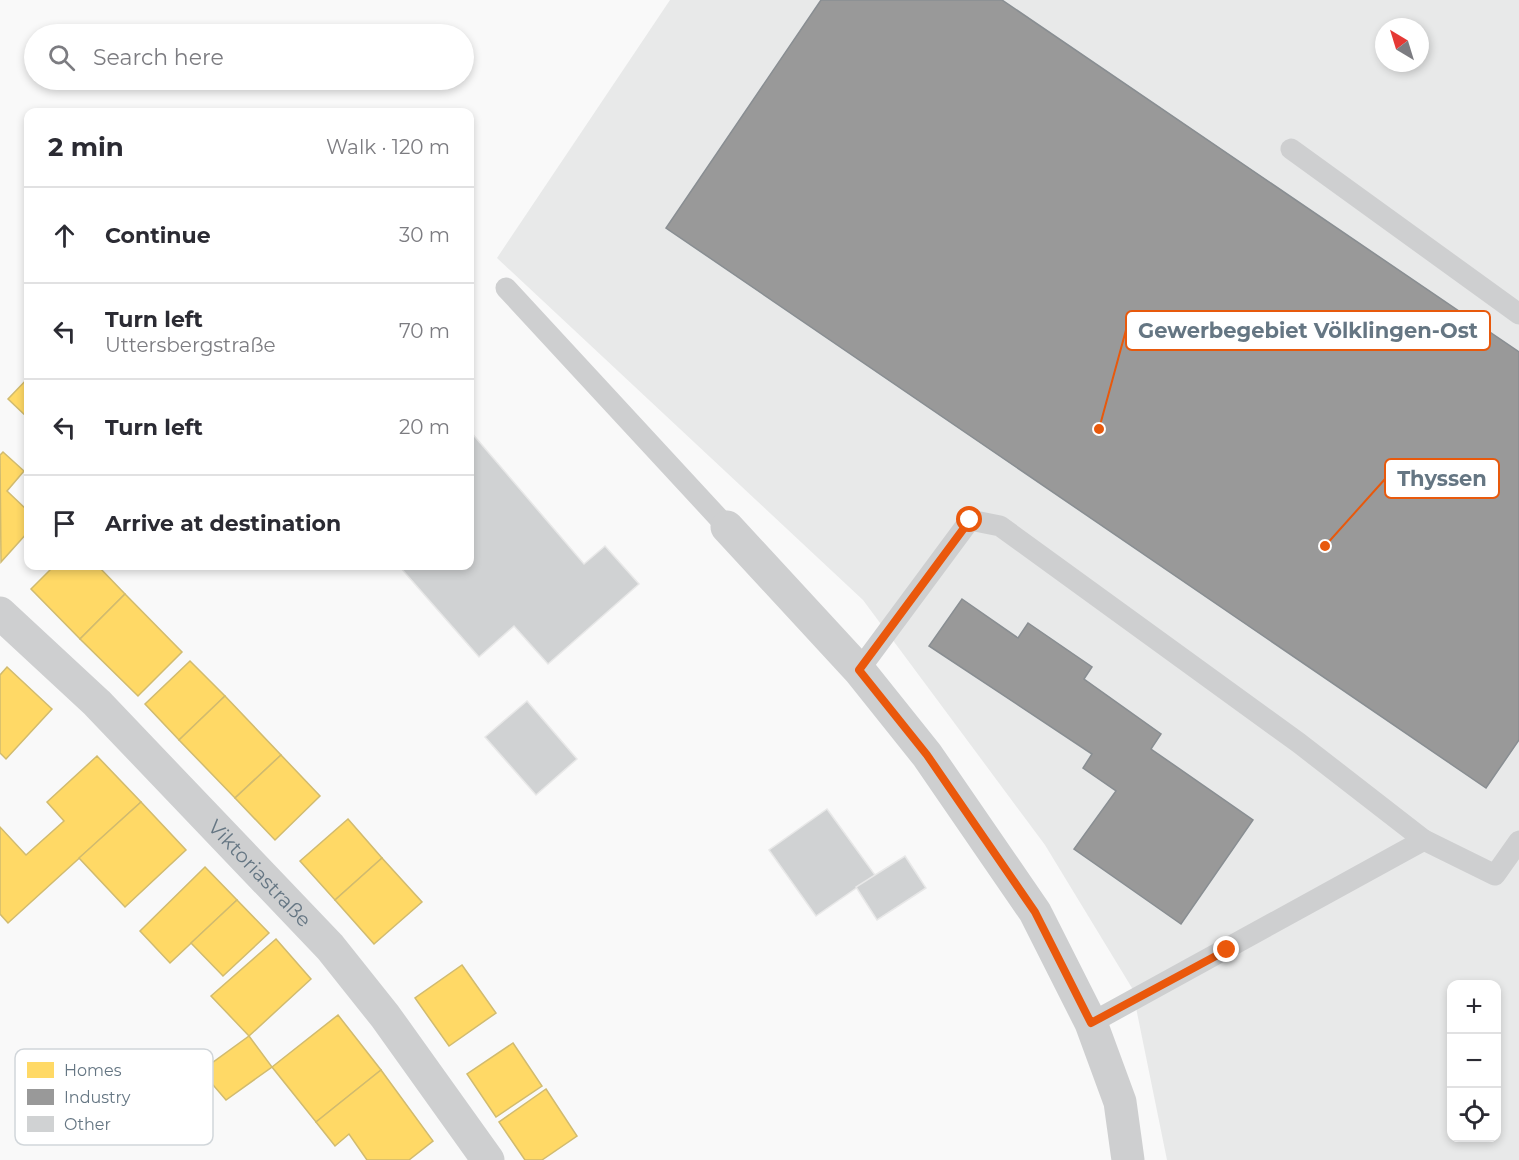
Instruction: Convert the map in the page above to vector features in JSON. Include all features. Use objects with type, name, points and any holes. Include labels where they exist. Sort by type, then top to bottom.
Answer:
[{"type":"street","points":[[727,527],[859,670],[927,755],[1035,912],[1091,1023],[1120,1102],[1128,1160]]},
{"type":"street","name":"Viktoriastraße","points":[[0,613],[97,703],[330,947],[385,1016],[488,1160]]},
{"type":"lane","points":[[1292,149],[1519,314]]},
{"type":"lane","points":[[506,288],[727,527]]},
{"type":"lane","points":[[859,670],[970,520],[1000,526],[1299,743],[1424,840],[1495,875],[1519,841]]},
{"type":"lane","points":[[1091,1023],[1424,840]]},
{"type":"shaded area","points":[[670,0],[1519,0],[1519,1160],[1167,1160],[1132,988],[1045,845],[863,600],[497,258]]},
{"type":"building: Homes","points":[[24,382],[24,414],[8,399]]},
{"type":"building: Homes","points":[[3,452],[24,471],[7,491],[24,507],[24,536],[1,562],[0,455]]},
{"type":"building: Homes","points":[[50,570],[102,570],[125,594],[80,639],[31,589]]},
{"type":"building: Homes","points":[[125,594],[182,652],[138,696],[80,639]]},
{"type":"building: Homes","points":[[190,661],[225,696],[179,740],[145,704]]},
{"type":"building: Homes","points":[[7,667],[52,709],[6,759],[0,753],[0,675]]},
{"type":"building: Homes","points":[[225,696],[281,755],[235,798],[179,740]]},
{"type":"building: Homes","points":[[281,755],[320,796],[275,840],[235,798]]},
{"type":"building: Homes","points":[[97,756],[141,802],[8,923],[0,914],[0,827],[26,855],[64,821],[47,802]]},
{"type":"building: Homes","points":[[141,802],[186,850],[125,907],[79,858]]},
{"type":"building: Homes","points":[[348,819],[382,858],[335,900],[300,861]]},
{"type":"building: Homes","points":[[382,858],[422,902],[374,944],[335,900]]},
{"type":"building: Homes","points":[[205,867],[237,900],[170,963],[140,931]]},
{"type":"building: Homes","points":[[237,900],[269,933],[223,976],[191,943]]},
{"type":"building: Homes","points":[[276,939],[311,979],[249,1036],[211,996]]},
{"type":"building: Homes","points":[[462,965],[496,1013],[449,1046],[415,998]]},
{"type":"building: Homes","points":[[338,1015],[381,1070],[316,1122],[272,1067]]},
{"type":"building: Homes","points":[[249,1036],[272,1067],[226,1100],[213,1085],[213,1062]]},
{"type":"building: Homes","points":[[513,1043],[542,1086],[496,1117],[467,1074]]},
{"type":"building: Homes","points":[[381,1070],[433,1141],[409,1160],[367,1160],[349,1134],[335,1146],[316,1122]]},
{"type":"building: Homes","points":[[546,1089],[577,1136],[542,1160],[525,1160],[499,1122]]},
{"type":"building: Industry","points":[[821,0],[1002,0],[1519,352],[1519,740],[1486,788],[666,228]]},
{"type":"building: Industry","points":[[962,599],[1018,638],[1028,623],[1092,667],[1084,679],[1161,734],[1151,749],[1253,820],[1181,924],[1074,849],[1116,791],[1083,768],[1092,754],[929,646]]},
{"type":"building: Other","points":[[474,436],[584,564],[605,546],[639,584],[548,664],[514,626],[479,657],[403,570],[474,570]]},
{"type":"building: Other","points":[[527,701],[577,759],[536,795],[485,737]]},
{"type":"building: Other","points":[[827,809],[875,875],[816,916],[769,850]]},
{"type":"building: Other","points":[[905,856],[926,888],[877,920],[856,887]]},
{"type":"place","name":"Gewerbegebiet Völklingen-Ost","points":[[1099,429]]},
{"type":"place","name":"Thyssen","points":[[1325,546]]},
{"type":"route","points":[[970,520],[859,670],[927,755],[1035,912],[1091,1023],[1227,950]]}]
